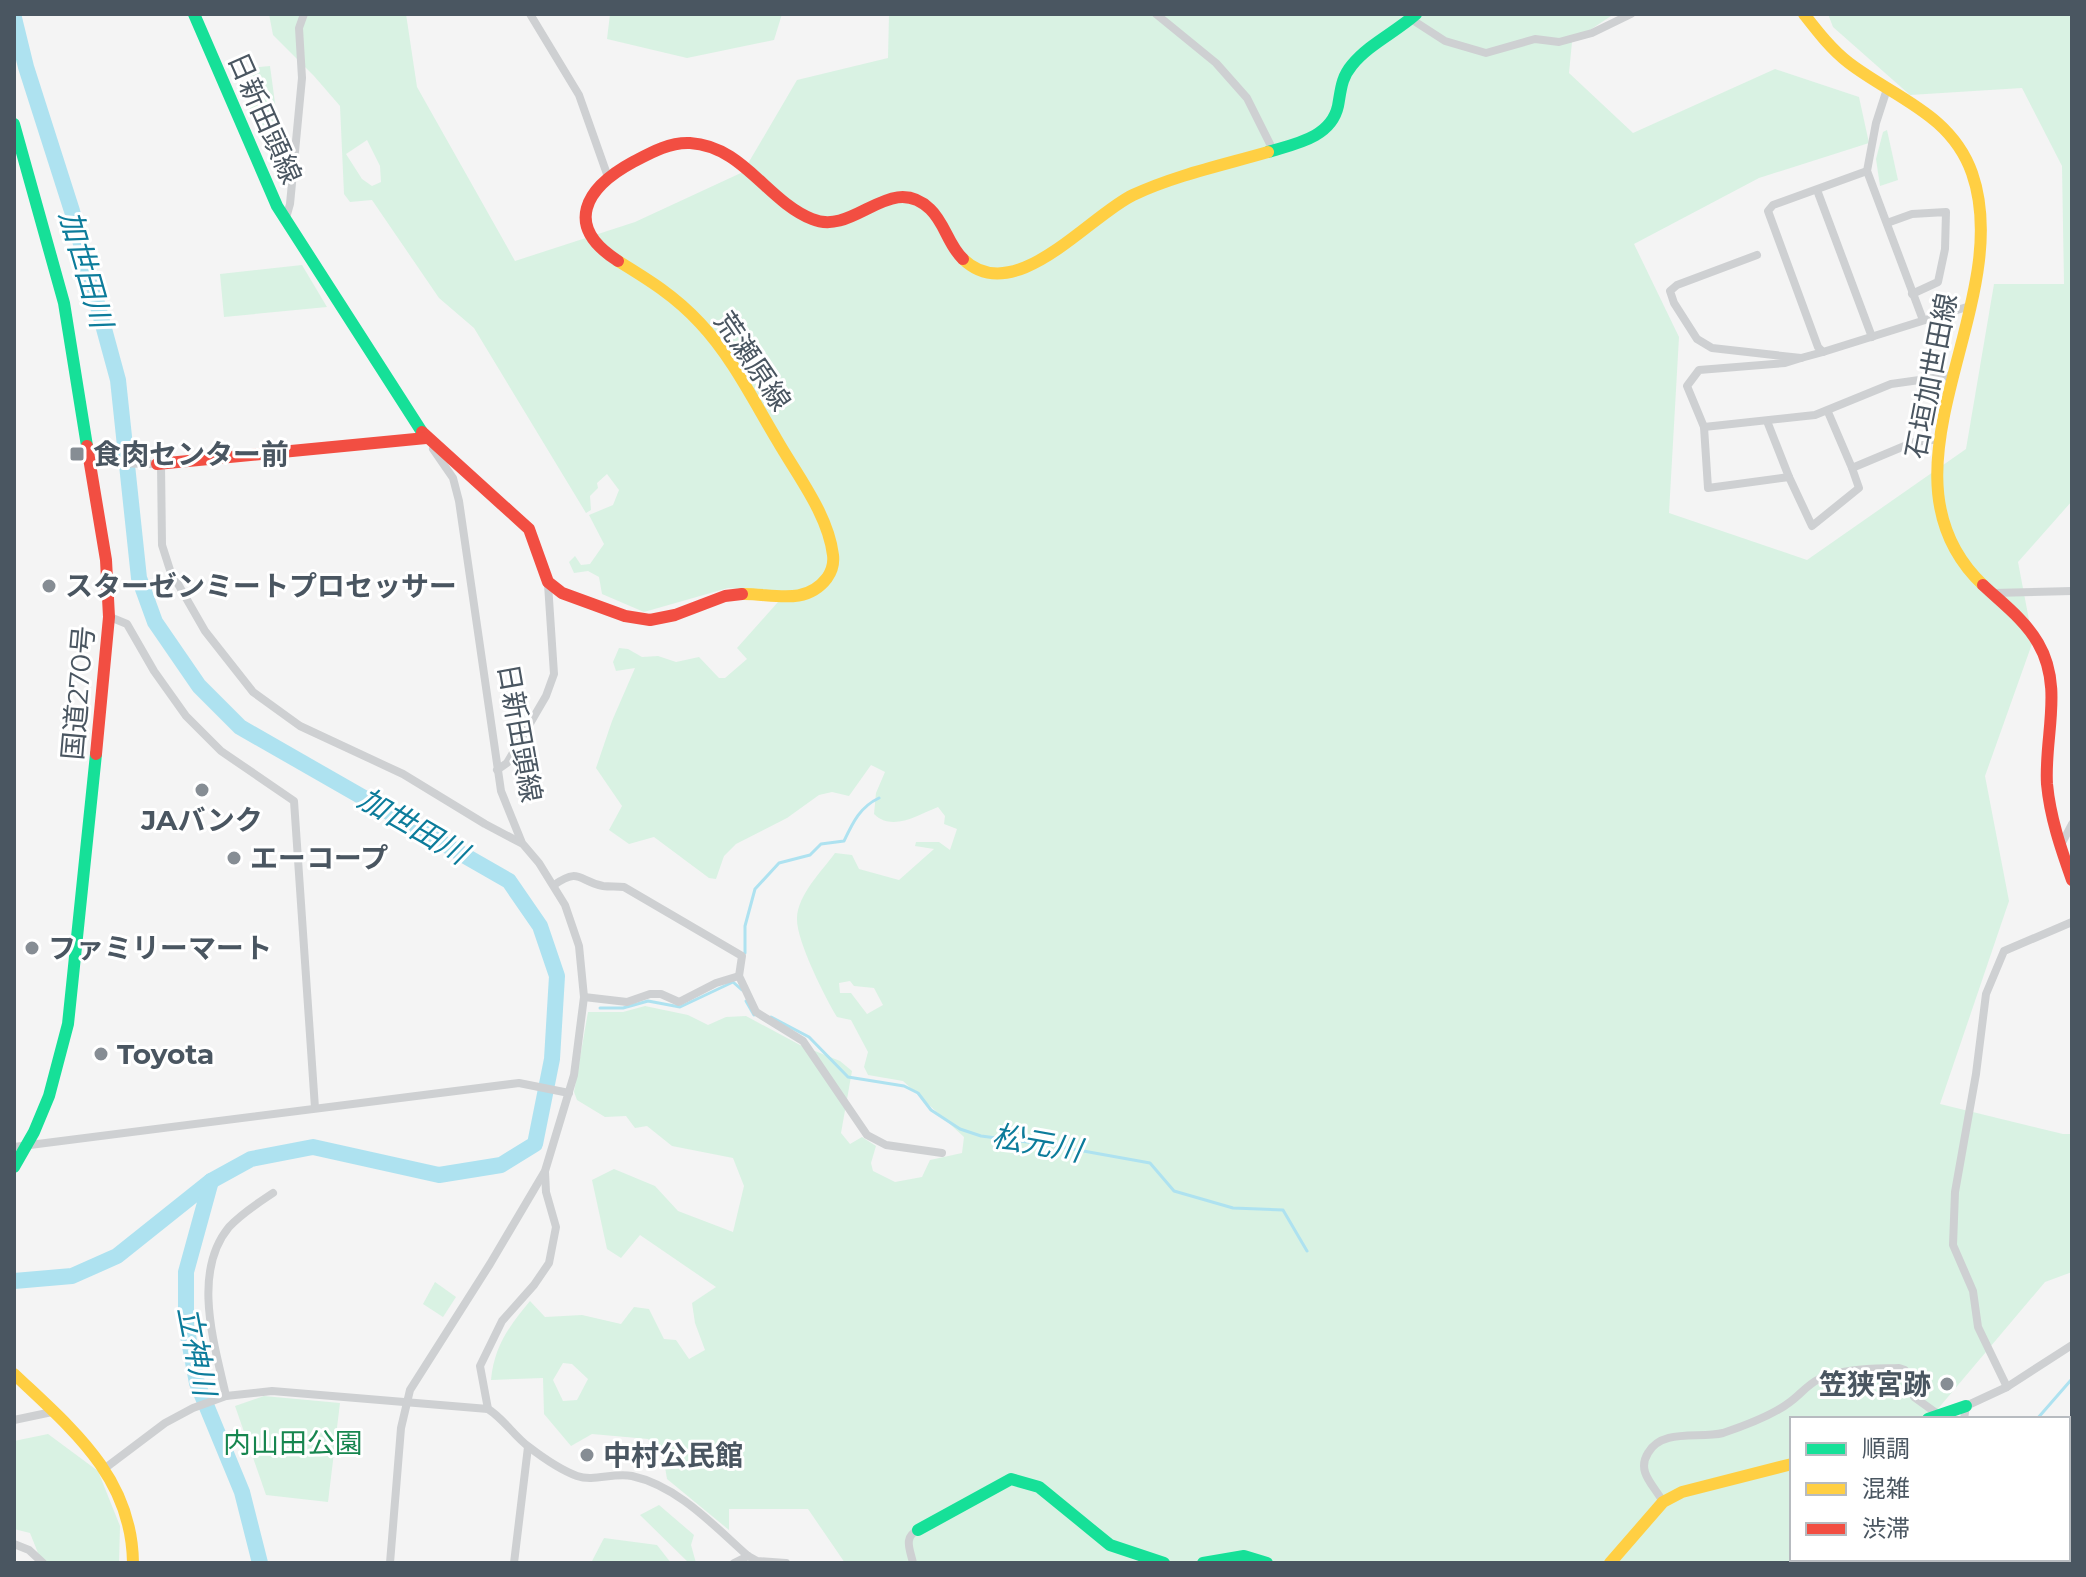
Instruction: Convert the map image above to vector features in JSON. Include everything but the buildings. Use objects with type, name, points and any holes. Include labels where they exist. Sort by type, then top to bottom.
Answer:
[{"type":"main road","name":"日新田頭線","points":[[194,14],[277,206],[426,438]]},
{"type":"main road","name":"石垣加世田線","points":[[1804,14],[1833,51],[1925,111],[1945,129],[1959,146],[1978,186],[1982,229],[1970,306],[1941,439],[1936,482],[1943,523],[1957,555],[2040,645],[2047,662],[2051,690],[2047,783],[2060,847],[2072,880]]},
{"type":"main road","name":"荒瀬原線","points":[[548,582],[571,599],[639,620],[668,618],[737,594],[789,600],[821,586],[832,566],[833,554],[809,494],[720,346],[691,313],[659,285],[608,254],[594,241],[585,212],[590,196],[608,177],[663,146],[690,141],[705,144],[735,159],[803,215],[821,223],[851,216],[882,199],[895,196],[915,198],[933,214],[957,256],[966,264],[988,272],[1032,267],[1057,253],[1090,222],[1132,196],[1306,141],[1330,126],[1340,108],[1341,85],[1347,71],[1362,53],[1413,17]]},
{"type":"main road","name":"国道270号","points":[[14,124],[64,303],[96,463],[109,617],[70,1017],[57,1076],[43,1115],[21,1146],[14,1167]]},
{"type":"main road","points":[[159,464],[426,438],[529,529],[548,582]]},
{"type":"main road","points":[[14,1374],[104,1469],[132,1524],[133,1563]]},
{"type":"main road","points":[[1934,1417],[1965,1412]]},
{"type":"main road","points":[[1610,1563],[1663,1502],[1682,1492],[1790,1465]]},
{"type":"main road","points":[[918,1530],[1011,1479],[1020,1480],[1044,1490],[1087,1529],[1109,1544],[1164,1563]]},
{"type":"main road","points":[[1203,1563],[1244,1554],[1267,1563]]},
{"type":"street","points":[[286,218],[302,78],[299,28],[304,14]]},
{"type":"street","points":[[530,14],[579,95],[608,177]]},
{"type":"street","points":[[1156,14],[1216,63],[1247,98],[1273,150]]},
{"type":"street","points":[[1413,17],[1445,41],[1486,53],[1535,39],[1559,42],[1592,33],[1631,14]]},
{"type":"street","points":[[1887,89],[1876,123],[1867,171],[1923,320]]},
{"type":"street","points":[[1823,352],[1818,347],[1768,211],[1773,205],[1867,171]]},
{"type":"street","points":[[1817,190],[1872,337]]},
{"type":"street","points":[[1887,223],[1912,214],[1946,212],[1945,249],[1938,282],[1912,294]]},
{"type":"street","points":[[1757,255],[1677,285],[1670,291],[1674,303],[1697,339],[1712,348],[1801,358]]},
{"type":"street","points":[[1789,477],[1708,488],[1704,427],[1687,386],[1699,370],[1785,363],[1970,306]]},
{"type":"street","points":[[1704,427],[1828,412],[1891,384],[1955,375]]},
{"type":"street","points":[[1767,421],[1812,526],[1859,488],[1828,412]]},
{"type":"street","name":"日新田頭線","points":[[390,1563],[401,1428],[410,1390],[545,1171],[580,1036],[584,997],[579,946],[565,905],[522,843],[508,812],[497,770],[459,501],[453,478],[426,438]]},
{"type":"street","points":[[1852,468],[1914,442],[1941,439]]},
{"type":"street","points":[[96,463],[159,464],[162,545],[170,570],[205,631],[253,692],[300,726],[403,774],[522,843]]},
{"type":"street","points":[[497,770],[507,763],[546,696],[554,674],[548,582]]},
{"type":"street","points":[[1992,593],[2072,591]]},
{"type":"street","points":[[109,617],[127,624],[154,671],[186,716],[221,751],[294,801],[315,1108]]},
{"type":"street","points":[[2060,847],[2072,824]]},
{"type":"street","points":[[554,885],[567,876],[575,875],[605,886],[624,887],[742,956],[739,976],[756,1012],[803,1041],[867,1135],[886,1145],[942,1153]]},
{"type":"street","points":[[2007,1387],[1978,1327],[1973,1291],[1953,1245],[1955,1192],[1976,1074],[1986,994],[2004,951],[2072,922]]},
{"type":"street","points":[[584,997],[627,1002],[650,994],[661,994],[679,1002],[716,983],[739,976]]},
{"type":"street","points":[[21,1146],[520,1084],[566,1092]]},
{"type":"street","points":[[488,1409],[480,1366],[502,1321],[549,1263],[556,1227],[546,1192],[545,1171]]},
{"type":"street","points":[[222,1398],[210,1309],[211,1275],[216,1251],[227,1230],[243,1213],[273,1193]]},
{"type":"street","points":[[1965,1412],[2072,1345]]},
{"type":"street","points":[[1663,1502],[1644,1474],[1646,1454],[1660,1441],[1678,1436],[1705,1437],[1725,1432],[1764,1417],[1790,1402],[1806,1387],[1835,1374],[1885,1368],[1905,1370],[1914,1397],[1934,1417]]},
{"type":"street","points":[[104,1469],[165,1423],[190,1409],[222,1398],[272,1391],[488,1409],[528,1447],[575,1475],[587,1478],[629,1475],[655,1483],[685,1501],[748,1556],[757,1561],[786,1563]]},
{"type":"street","points":[[14,1420],[52,1412]]},
{"type":"street","points":[[514,1563],[528,1447]]},
{"type":"street","points":[[913,1563],[907,1540],[910,1534],[918,1530]]},
{"type":"street","points":[[14,1544],[29,1550],[43,1563]]},
{"type":"street","points":[[734,1563],[748,1556]]},
{"type":"green space","points":[[269,14],[406,14],[417,87],[515,261],[635,222],[743,172],[797,80],[888,58],[889,14],[1614,14],[1572,42],[1569,73],[1633,133],[1775,69],[1859,97],[1869,143],[1759,178],[1634,244],[1679,337],[1669,513],[1807,560],[1966,449],[1994,284],[2064,284],[2062,166],[2022,88],[1910,95],[1833,27],[1828,14],[2072,14],[2072,501],[2018,562],[2033,641],[1985,776],[2009,901],[1940,1104],[2072,1134],[2072,1272],[2045,1282],[1931,1417],[1790,1417],[1790,1561],[1898,1563],[845,1563],[808,1509],[729,1509],[729,1530],[667,1479],[663,1455],[648,1439],[592,1434],[571,1446],[544,1414],[543,1378],[491,1380],[495,1357],[504,1338],[530,1301],[545,1317],[582,1315],[621,1324],[634,1307],[649,1309],[664,1339],[676,1340],[689,1359],[705,1350],[695,1323],[692,1303],[716,1287],[640,1235],[621,1258],[607,1249],[592,1180],[614,1169],[655,1186],[678,1211],[733,1232],[744,1186],[733,1158],[672,1146],[647,1126],[635,1128],[626,1116],[605,1117],[577,1100],[574,1092],[588,1012],[623,1012],[645,1006],[688,1015],[708,1025],[726,1017],[746,1016],[800,1045],[840,1061],[852,1071],[841,1133],[850,1144],[862,1137],[876,1146],[871,1163],[873,1171],[895,1182],[922,1177],[930,1160],[962,1153],[964,1137],[903,1081],[868,1075],[864,1067],[868,1052],[851,1020],[837,1017],[806,954],[797,918],[806,892],[835,853],[852,855],[859,869],[899,880],[934,849],[915,846],[916,842],[939,842],[950,850],[957,829],[944,824],[945,816],[938,807],[897,822],[889,822],[874,814],[876,793],[885,772],[871,765],[849,796],[832,792],[819,795],[787,818],[736,844],[724,856],[716,879],[709,878],[654,837],[629,844],[609,830],[622,806],[596,768],[635,668],[616,671],[613,662],[619,648],[642,657],[658,656],[676,662],[699,657],[719,678],[725,678],[747,659],[737,648],[786,593],[728,588],[644,612],[602,594],[599,577],[588,571],[574,573],[569,562],[575,556],[581,565],[590,564],[604,544],[589,515],[613,505],[619,490],[607,474],[597,483],[598,488],[590,496],[591,510],[586,513],[474,328],[439,298],[372,200],[350,202],[344,194],[340,106],[273,35]],"holes":[[[367,140],[380,166],[381,182],[372,186],[362,179],[346,154]],[[850,981],[854,986],[874,988],[883,1005],[867,1014],[851,993],[840,993],[839,983]],[[563,1363],[572,1364],[588,1379],[577,1400],[563,1401],[553,1380]]]},
{"type":"green space","points":[[610,14],[782,14],[774,40],[687,58],[607,39]]},
{"type":"green space","points":[[270,66],[278,125],[284,131],[282,150],[268,150],[250,109],[250,68]]},
{"type":"green space","points":[[1887,130],[1898,180],[1880,186],[1876,159],[1883,132]]},
{"type":"green space","points":[[302,265],[327,307],[224,317],[220,274]]},
{"type":"green space","points":[[435,1282],[456,1297],[443,1317],[423,1304]]},
{"type":"green space","name":"内山田公園","points":[[264,1396],[340,1403],[328,1502],[266,1495],[235,1406]]},
{"type":"green space","points":[[48,1434],[98,1471],[120,1526],[119,1563],[42,1563],[30,1533],[14,1529],[14,1441]]},
{"type":"green space","points":[[659,1505],[694,1535],[691,1545],[696,1563],[689,1563],[640,1515]]},
{"type":"green space","points":[[604,1538],[657,1545],[671,1563],[591,1563]]},
{"type":"waterway","name":"加世田川","points":[[14,18],[26,67],[72,211],[118,380],[139,578],[155,622],[199,686],[240,727],[509,881],[540,926],[557,976],[552,1059],[535,1144],[501,1165],[439,1175],[313,1147],[251,1159],[211,1181],[117,1256],[72,1276],[14,1281]]},
{"type":"waterway","points":[[745,953],[745,926],[755,889],[779,863],[810,855],[821,844],[844,841],[862,811],[879,798]]},
{"type":"waterway","name":"松元川","points":[[600,1008],[623,1008],[648,1001],[680,1007],[733,982],[742,990]]},
{"type":"waterway","name":"松元川","points":[[746,1001],[754,1015]]},
{"type":"waterway","name":"松元川","points":[[771,1017],[809,1037],[848,1077],[904,1086],[918,1093],[931,1110],[960,1129],[981,1136],[1150,1163],[1174,1191],[1233,1208],[1283,1210],[1307,1251]]},
{"type":"waterway","name":"立神川","points":[[211,1181],[186,1272],[186,1325],[197,1383],[242,1492],[260,1563]]},
{"type":"waterway","points":[[2039,1417],[2071,1380]]},
{"type":"traffic: fast","points":[[194,14],[277,206],[422,432]]},
{"type":"traffic: fast","points":[[1268,152],[1310,138],[1328,126],[1338,106],[1348,70],[1366,51],[1416,14]]},
{"type":"traffic: fast","points":[[14,124],[64,303],[87,446]]},
{"type":"traffic: fast","points":[[14,1167],[34,1132],[49,1096],[68,1024],[96,754]]},
{"type":"traffic: fast","points":[[1934,1417],[1966,1406]]},
{"type":"traffic: fast","points":[[918,1530],[1011,1479],[1039,1487],[1110,1545],[1164,1563]]},
{"type":"traffic: fast","points":[[1203,1563],[1244,1556],[1267,1563]]},
{"type":"traffic: slow","points":[[1804,14],[1849,63],[1936,121],[1963,153],[1972,173],[1981,224],[1977,277],[1940,440],[1938,492],[1951,541],[1983,585]]},
{"type":"traffic: slow","points":[[963,259],[983,271],[1005,273],[1028,266],[1051,254],[1133,195],[1183,176],[1268,152]]},
{"type":"traffic: slow","points":[[618,261],[671,297],[712,336],[742,379],[811,495],[825,525],[833,561],[829,575],[818,587],[798,596],[742,594]]},
{"type":"traffic: slow","points":[[14,1374],[77,1435],[110,1480],[130,1532],[133,1563]]},
{"type":"traffic: slow","points":[[1610,1563],[1663,1502],[1682,1492],[1790,1465]]},
{"type":"traffic: jam","points":[[618,261],[601,248],[590,234],[586,221],[587,208],[593,196],[616,172],[653,152],[682,143],[709,146],[725,154],[781,200],[812,219],[827,222],[843,220],[886,200],[901,197],[915,199],[935,215],[963,259]]},
{"type":"traffic: jam","points":[[422,432],[529,529],[548,582],[562,593],[625,616],[650,620],[675,615],[725,596],[742,594]]},
{"type":"traffic: jam","points":[[157,464],[426,438]]},
{"type":"traffic: jam","points":[[87,446],[106,560],[109,617],[96,754]]},
{"type":"traffic: jam","points":[[1983,585],[2027,627],[2046,660],[2051,695],[2048,796],[2072,880]]},
{"type":"place","name":"食肉センター前","points":[[77,454]]},
{"type":"place","name":"スターゼンミートプロセッサー","points":[[49,586]]},
{"type":"place","name":"JAバンク","points":[[202,790]]},
{"type":"place","name":"エーコープ","points":[[234,858]]},
{"type":"place","name":"ファミリーマート","points":[[32,948]]},
{"type":"place","name":"Toyota","points":[[101,1054]]},
{"type":"place","name":"笠狭宮跡","points":[[1947,1384]]},
{"type":"place","name":"中村公民館","points":[[587,1455]]}]
